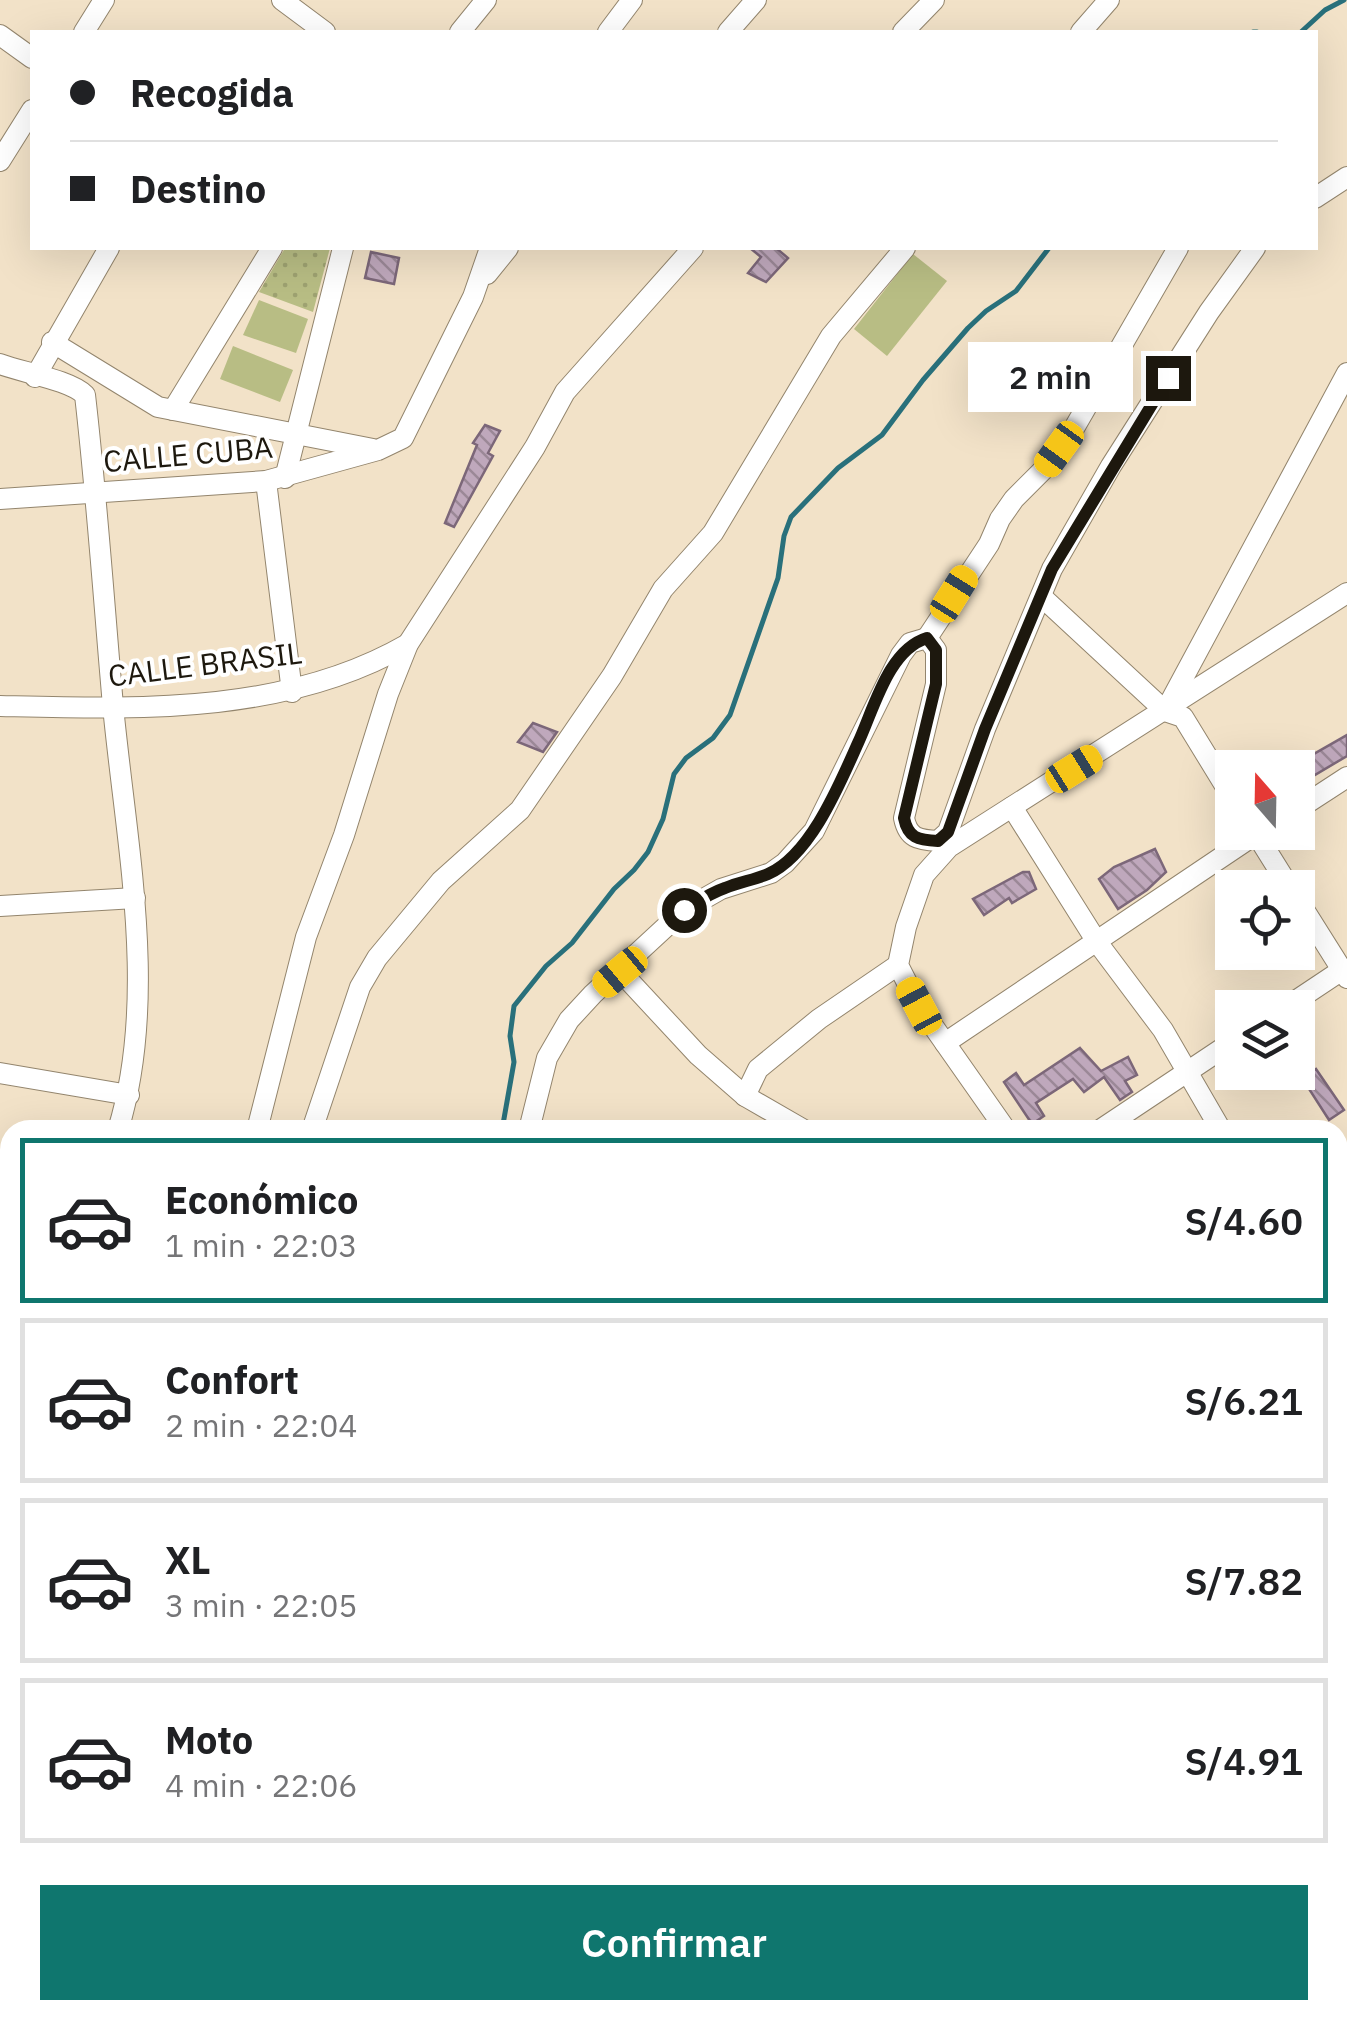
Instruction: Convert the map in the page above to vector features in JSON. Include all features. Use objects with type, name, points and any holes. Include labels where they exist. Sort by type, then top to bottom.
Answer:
[{"type":"street","points":[[89,30],[104,0]]},
{"type":"street","points":[[282,0],[322,30]]},
{"type":"street","points":[[462,30],[486,0]]},
{"type":"street","points":[[610,30],[632,0]]},
{"type":"street","points":[[730,30],[756,0]]},
{"type":"street","points":[[905,30],[934,0]]},
{"type":"street","points":[[1083,30],[1109,0]]},
{"type":"street","points":[[0,35],[30,57]]},
{"type":"street","points":[[0,160],[30,113]]},
{"type":"street","points":[[1318,196],[1347,177]]},
{"type":"street","points":[[34,377],[108,250]]},
{"type":"street","points":[[173,410],[271,250]]},
{"type":"street","points":[[292,692],[275,480],[295,435],[342,250]]},
{"type":"street","points":[[52,342],[158,407],[378,450],[403,438],[472,297],[489,250]]},
{"type":"street","points":[[472,297],[507,250]]},
{"type":"street","points":[[259,1120],[298,963],[408,644],[535,447],[565,392],[690,250]]},
{"type":"street","points":[[315,1120],[360,987],[377,958],[441,881],[520,810],[612,676],[663,588],[714,533],[831,336],[903,250]]},
{"type":"street","points":[[531,1120],[546,1058],[569,1020],[684,910],[722,889],[771,873],[814,830],[891,672],[910,643],[927,638],[990,544],[1014,499],[1046,468],[1073,430],[1177,250]]},
{"type":"street","points":[[999,1120],[919,1006],[898,966],[914,900],[948,832],[985,729],[1052,569],[1111,466],[1209,312],[1254,250]]},
{"type":"street","points":[[0,364],[34,377],[75,385],[85,395],[136,898],[134,1051],[129,1095],[121,1120]]},
{"type":"street","points":[[1165,711],[1274,502],[1347,373]]},
{"type":"street","name":"CALLE CUBA","points":[[0,499],[275,480],[378,450]]},
{"type":"street","points":[[1042,597],[1165,711],[1182,717],[1215,770]]},
{"type":"street","points":[[927,638],[936,650],[936,684],[904,818],[907,830],[937,851],[1344,602]]},
{"type":"street","name":"CALLE BRASIL","points":[[0,706],[158,707],[292,692],[372,665],[408,644]]},
{"type":"street","points":[[1315,798],[1347,778]]},
{"type":"street","points":[[1012,807],[1097,942],[1163,1030],[1215,1120]]},
{"type":"street","points":[[945,1042],[1232,850]]},
{"type":"street","points":[[0,906],[136,898]]},
{"type":"street","points":[[1315,927],[1345,974],[1315,991]]},
{"type":"street","points":[[746,1096],[758,1069],[819,1019],[898,966]]},
{"type":"street","points":[[620,972],[698,1055],[746,1096],[787,1120]]},
{"type":"street","points":[[1115,1120],[1215,1054]]},
{"type":"street","points":[[0,1073],[129,1095]]},
{"type":"green space","points":[[284,250],[329,250],[313,312],[259,292]]},
{"type":"green space","points":[[913,254],[947,281],[887,356],[854,329]]},
{"type":"green space","points":[[259,300],[308,319],[296,353],[243,335]]},
{"type":"green space","points":[[233,346],[293,370],[280,402],[220,379]]},
{"type":"building","points":[[752,250],[778,250],[788,258],[766,282],[748,273],[761,257]]},
{"type":"building","points":[[371,252],[399,258],[394,284],[365,278]]},
{"type":"building","points":[[485,425],[500,431],[488,453],[493,456],[454,527],[445,523],[477,445],[473,443]]},
{"type":"building","points":[[533,723],[557,732],[543,752],[518,742]]},
{"type":"building","points":[[1347,735],[1347,756],[1315,775],[1315,753]]},
{"type":"building","points":[[1155,849],[1166,872],[1118,909],[1099,879],[1114,867]]},
{"type":"building","points":[[1029,872],[1036,889],[1012,903],[1009,898],[984,915],[973,899]]},
{"type":"building","points":[[1080,1048],[1101,1071],[1128,1057],[1137,1075],[1125,1081],[1132,1092],[1120,1100],[1104,1077],[1084,1092],[1073,1079],[1036,1103],[1044,1116],[1038,1120],[1029,1120],[1004,1082],[1016,1073],[1024,1085]]},
{"type":"building","points":[[1315,1070],[1344,1110],[1329,1120],[1310,1090],[1315,1090]]},
{"type":"waterway","points":[[1303,30],[1325,10],[1344,0]]},
{"type":"waterway","points":[[504,1120],[514,1062],[510,1036],[514,1006],[648,852],[663,819],[674,774],[686,758],[713,738],[730,715],[778,578],[791,517],[838,468],[882,435],[968,328],[1016,291],[1047,250]]},
{"type":"route","points":[[684,910],[722,889],[771,873],[785,863],[814,830],[891,672],[910,643],[927,638],[936,650],[936,684],[904,818],[907,830],[918,840],[938,841],[948,832],[985,729],[1052,569],[1111,466],[1168,378]]}]
